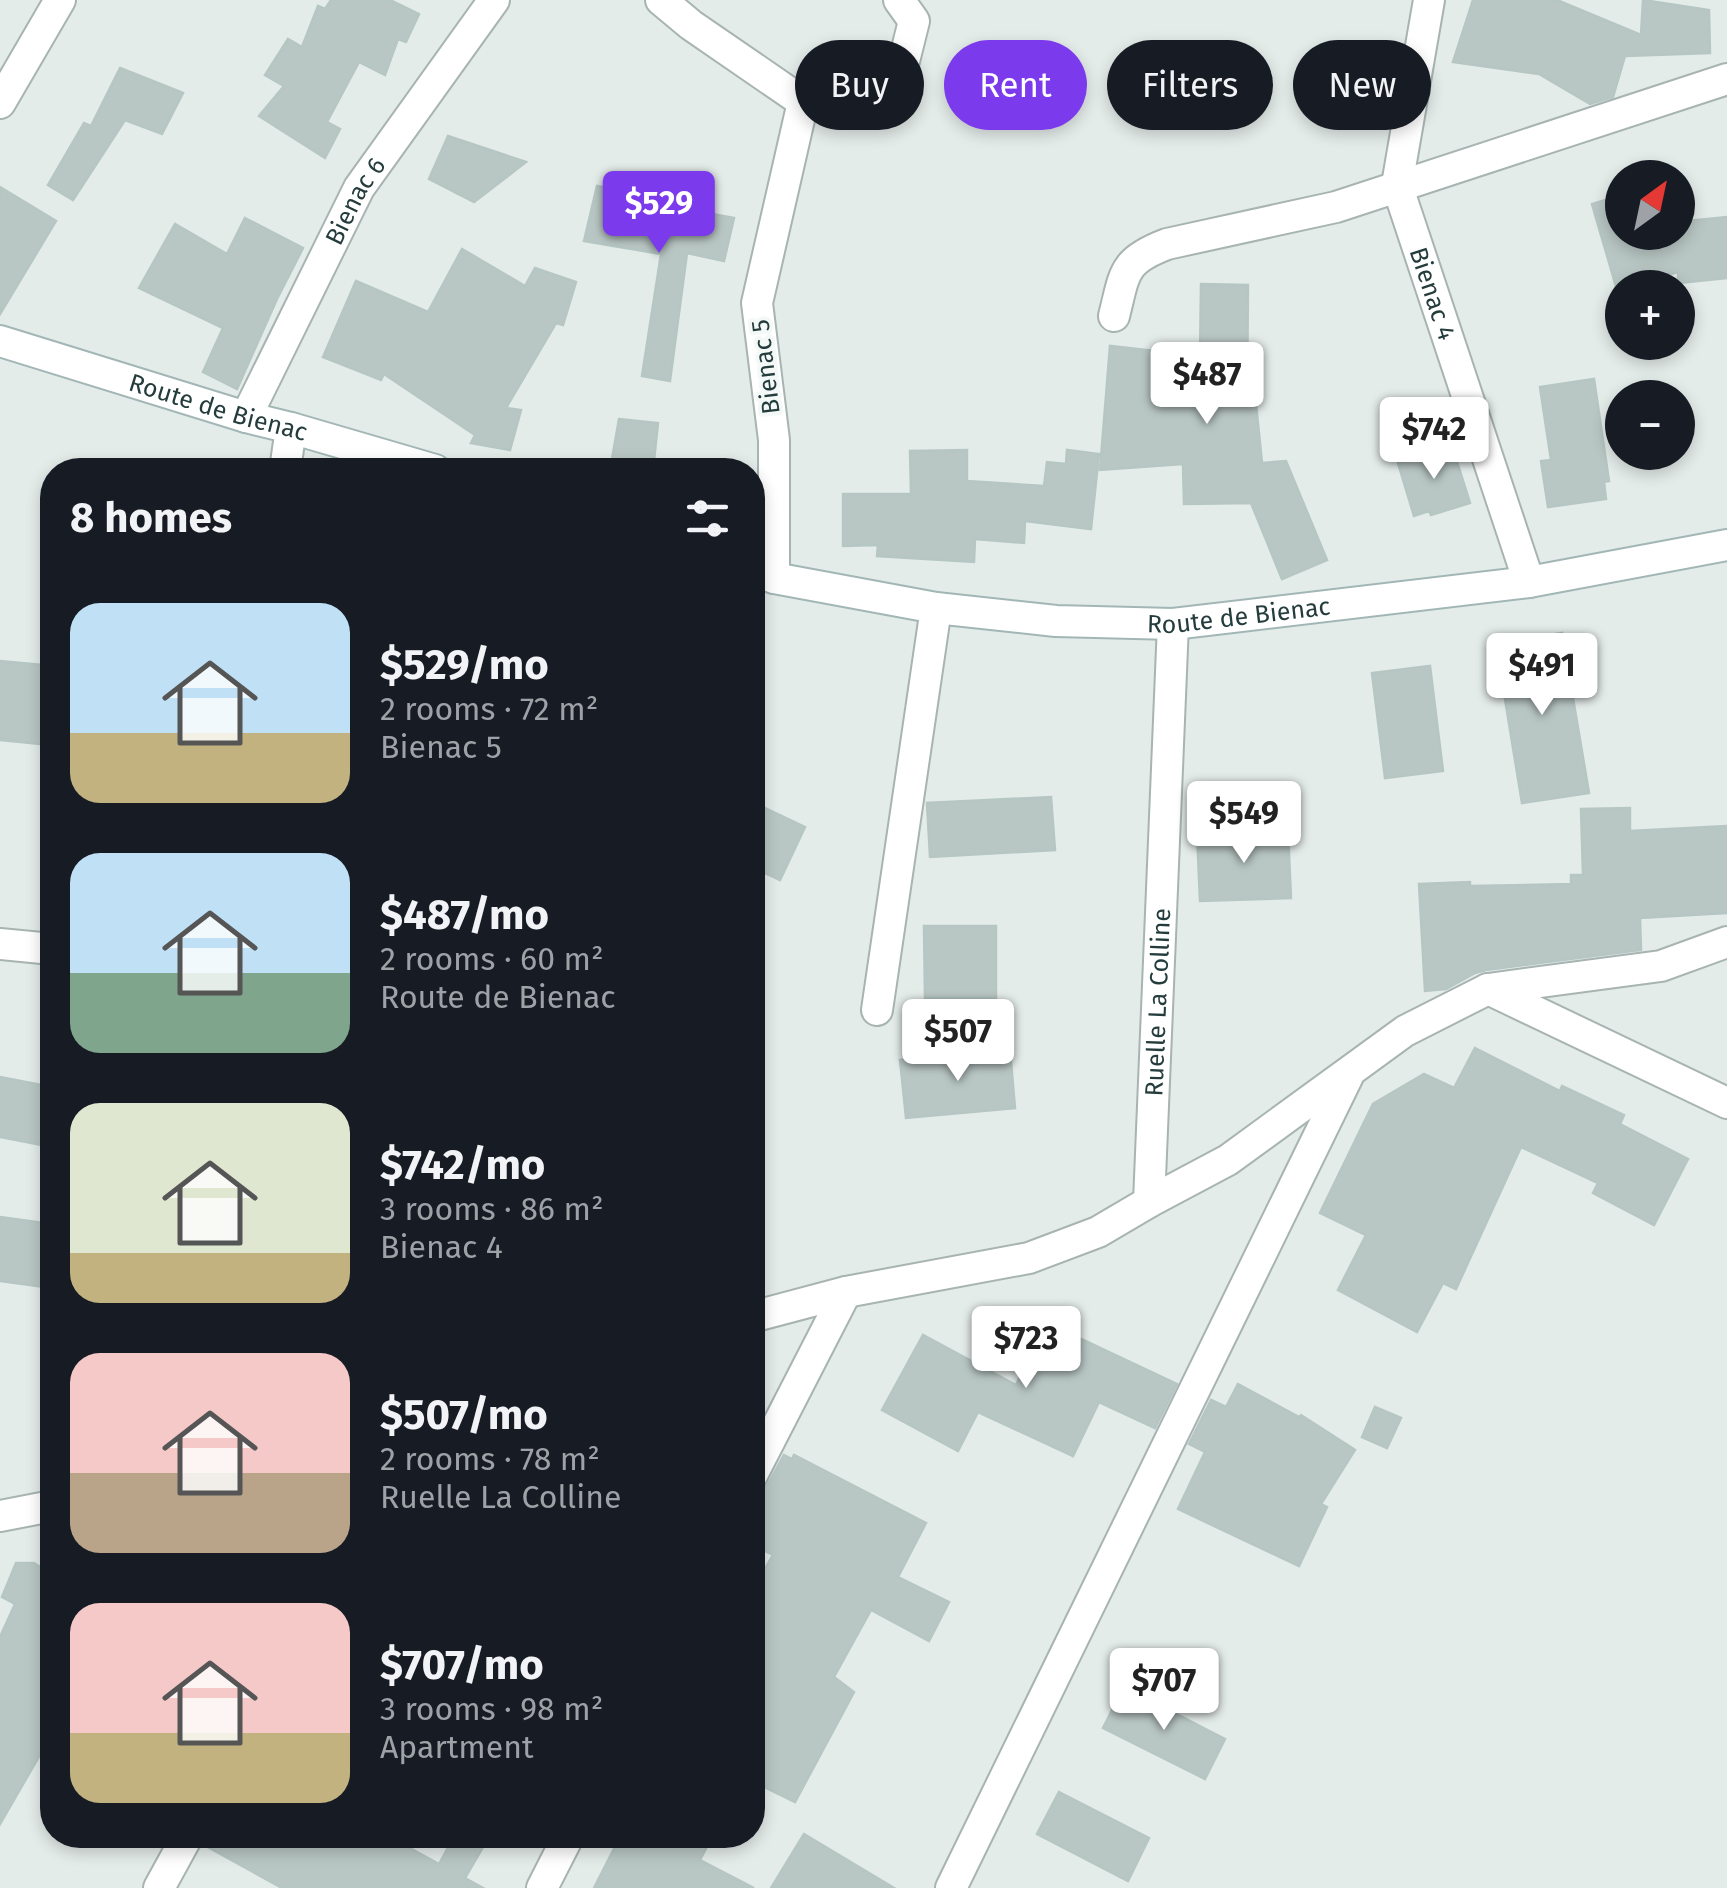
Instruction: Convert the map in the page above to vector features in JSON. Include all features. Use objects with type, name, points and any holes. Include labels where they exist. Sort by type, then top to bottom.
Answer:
[{"type":"street","points":[[0,103],[60,0]]},
{"type":"street","name":"Bienac 6","points":[[246,417],[360,188],[494,0]]},
{"type":"street","points":[[662,0],[795,96]]},
{"type":"street","points":[[899,0],[914,21],[909,40]]},
{"type":"street","name":"Bienac 4","points":[[1429,0],[1397,185],[1529,582]]},
{"type":"street","points":[[1114,316],[1126,272],[1140,254],[1167,244],[1336,207],[1727,79]]},
{"type":"street","name":"Bienac 5","points":[[765,550],[774,440],[757,302],[797,130]]},
{"type":"street","name":"Route de Bienac","points":[[0,341],[394,458]]},
{"type":"street","points":[[287,458],[292,428]]},
{"type":"street","name":"Route de Bienac","points":[[765,574],[936,608],[1056,621],[1172,624],[1529,582],[1727,546]]},
{"type":"street","points":[[877,1010],[936,608]]},
{"type":"street","name":"Ruelle La Colline","points":[[1148,1202],[1172,624]]},
{"type":"street","points":[[765,1314],[846,1292],[1029,1258],[1098,1232],[1228,1160],[1405,1031],[1488,989],[1662,966],[1727,942]]},
{"type":"street","points":[[0,944],[40,948]]},
{"type":"street","points":[[1488,989],[1727,1103]]},
{"type":"street","points":[[952,1888],[1351,1069]]},
{"type":"street","points":[[765,1451],[846,1292]]},
{"type":"street","points":[[0,1516],[40,1508]]},
{"type":"street","points":[[159,1888],[181,1848]]},
{"type":"street","points":[[542,1888],[562,1848]]},
{"type":"building","points":[[331,0],[390,0],[419,14],[406,42],[398,39],[385,75],[359,62],[327,122],[340,129],[325,158],[259,116],[284,86],[265,75],[288,39],[302,47],[318,6],[325,9]]},
{"type":"building","points":[[1473,0],[1557,0],[1641,35],[1643,0],[1709,10],[1710,53],[1625,56],[1613,97],[1590,104],[1539,74],[1453,62]]},
{"type":"building","points":[[120,68],[183,93],[162,134],[125,120],[73,200],[48,185],[84,123],[91,126]]},
{"type":"building","points":[[448,136],[526,162],[474,202],[429,179]]},
{"type":"building","points":[[597,186],[644,194],[642,201],[734,218],[724,261],[687,253],[670,381],[642,376],[661,254],[584,241]]},
{"type":"building","points":[[0,187],[56,221],[0,314]]},
{"type":"building","points":[[1605,200],[1605,249],[1592,204]]},
{"type":"building","points":[[1727,217],[1727,278],[1695,281],[1695,270],[1611,270],[1605,250],[1695,250],[1695,220]]},
{"type":"building","points":[[245,218],[303,248],[237,389],[203,372],[223,328],[139,288],[175,224],[227,254]]},
{"type":"building","points":[[462,249],[525,286],[535,268],[576,282],[563,325],[556,323],[506,408],[521,410],[510,450],[471,443],[475,435],[384,374],[381,380],[323,357],[356,281],[428,312]]},
{"type":"building","points":[[1201,284],[1248,285],[1247,405],[1256,404],[1262,463],[1286,461],[1327,560],[1282,579],[1251,503],[1184,504],[1183,464],[1100,470],[1110,346],[1200,356]]},
{"type":"building","points":[[1594,379],[1609,481],[1604,482],[1606,499],[1548,507],[1541,461],[1551,460],[1540,387]]},
{"type":"building","points":[[619,419],[658,423],[654,458],[612,458]]},
{"type":"building","points":[[1452,446],[1470,503],[1414,516],[1398,463]]},
{"type":"building","points":[[967,450],[967,481],[1044,486],[1047,462],[1066,464],[1067,450],[1099,454],[1091,529],[1025,521],[1024,543],[975,539],[974,562],[877,556],[878,545],[843,546],[843,494],[911,494],[910,451]]},
{"type":"building","points":[[1562,633],[1589,793],[1522,803],[1496,644]]},
{"type":"building","points":[[0,661],[40,665],[40,744],[0,740]]},
{"type":"building","points":[[1430,666],[1443,771],[1385,778],[1372,673]]},
{"type":"building","points":[[1051,797],[1055,850],[930,857],[927,803]]},
{"type":"building","points":[[765,808],[805,827],[780,880],[765,873]]},
{"type":"building","points":[[1630,808],[1630,831],[1727,826],[1727,913],[1640,918],[1641,950],[1486,970],[1446,989],[1425,991],[1419,884],[1571,884],[1571,875],[1583,875],[1581,809]]},
{"type":"building","points":[[1288,831],[1291,898],[1200,901],[1197,834]]},
{"type":"building","points":[[924,926],[996,926],[996,998],[925,998]]},
{"type":"building","points":[[1475,1048],[1560,1091],[1562,1086],[1624,1115],[1620,1124],[1688,1159],[1654,1225],[1593,1193],[1598,1183],[1521,1147],[1456,1289],[1443,1283],[1417,1332],[1338,1290],[1366,1235],[1320,1213],[1373,1104],[1424,1074],[1454,1088]]},
{"type":"building","points":[[1010,1050],[1015,1108],[906,1118],[900,1060]]},
{"type":"building","points":[[0,1077],[40,1085],[40,1145],[0,1137]]},
{"type":"building","points":[[0,1217],[40,1222],[40,1286],[0,1281]]},
{"type":"building","points":[[1045,1322],[1177,1384],[1155,1428],[1099,1402],[1073,1456],[978,1412],[958,1451],[882,1410],[923,1335],[1016,1385]]},
{"type":"building","points":[[1238,1384],[1301,1415],[1355,1450],[1321,1504],[1327,1507],[1299,1566],[1178,1509],[1205,1452],[1189,1444],[1211,1400],[1226,1407]]},
{"type":"building","points":[[1375,1407],[1401,1418],[1387,1448],[1362,1437]]},
{"type":"building","points":[[784,1455],[792,1459],[794,1455],[926,1523],[898,1577],[949,1602],[929,1641],[871,1610],[834,1677],[854,1692],[795,1802],[765,1787],[765,1569],[773,1555],[765,1551],[768,1484]]},
{"type":"building","points":[[16,1563],[40,1567],[40,1755],[0,1824],[0,1637],[15,1604],[2,1597]]},
{"type":"building","points":[[1124,1687],[1225,1739],[1205,1779],[1103,1728]]},
{"type":"building","points":[[1059,1792],[1149,1838],[1128,1881],[1037,1834]]},
{"type":"building","points":[[804,1834],[894,1888],[771,1888]]},
{"type":"building","points":[[209,1848],[410,1848],[439,1864],[448,1848],[482,1848],[465,1878],[483,1888],[282,1888]]},
{"type":"building","points":[[614,1848],[706,1848],[700,1860],[754,1888],[594,1888]]}]
